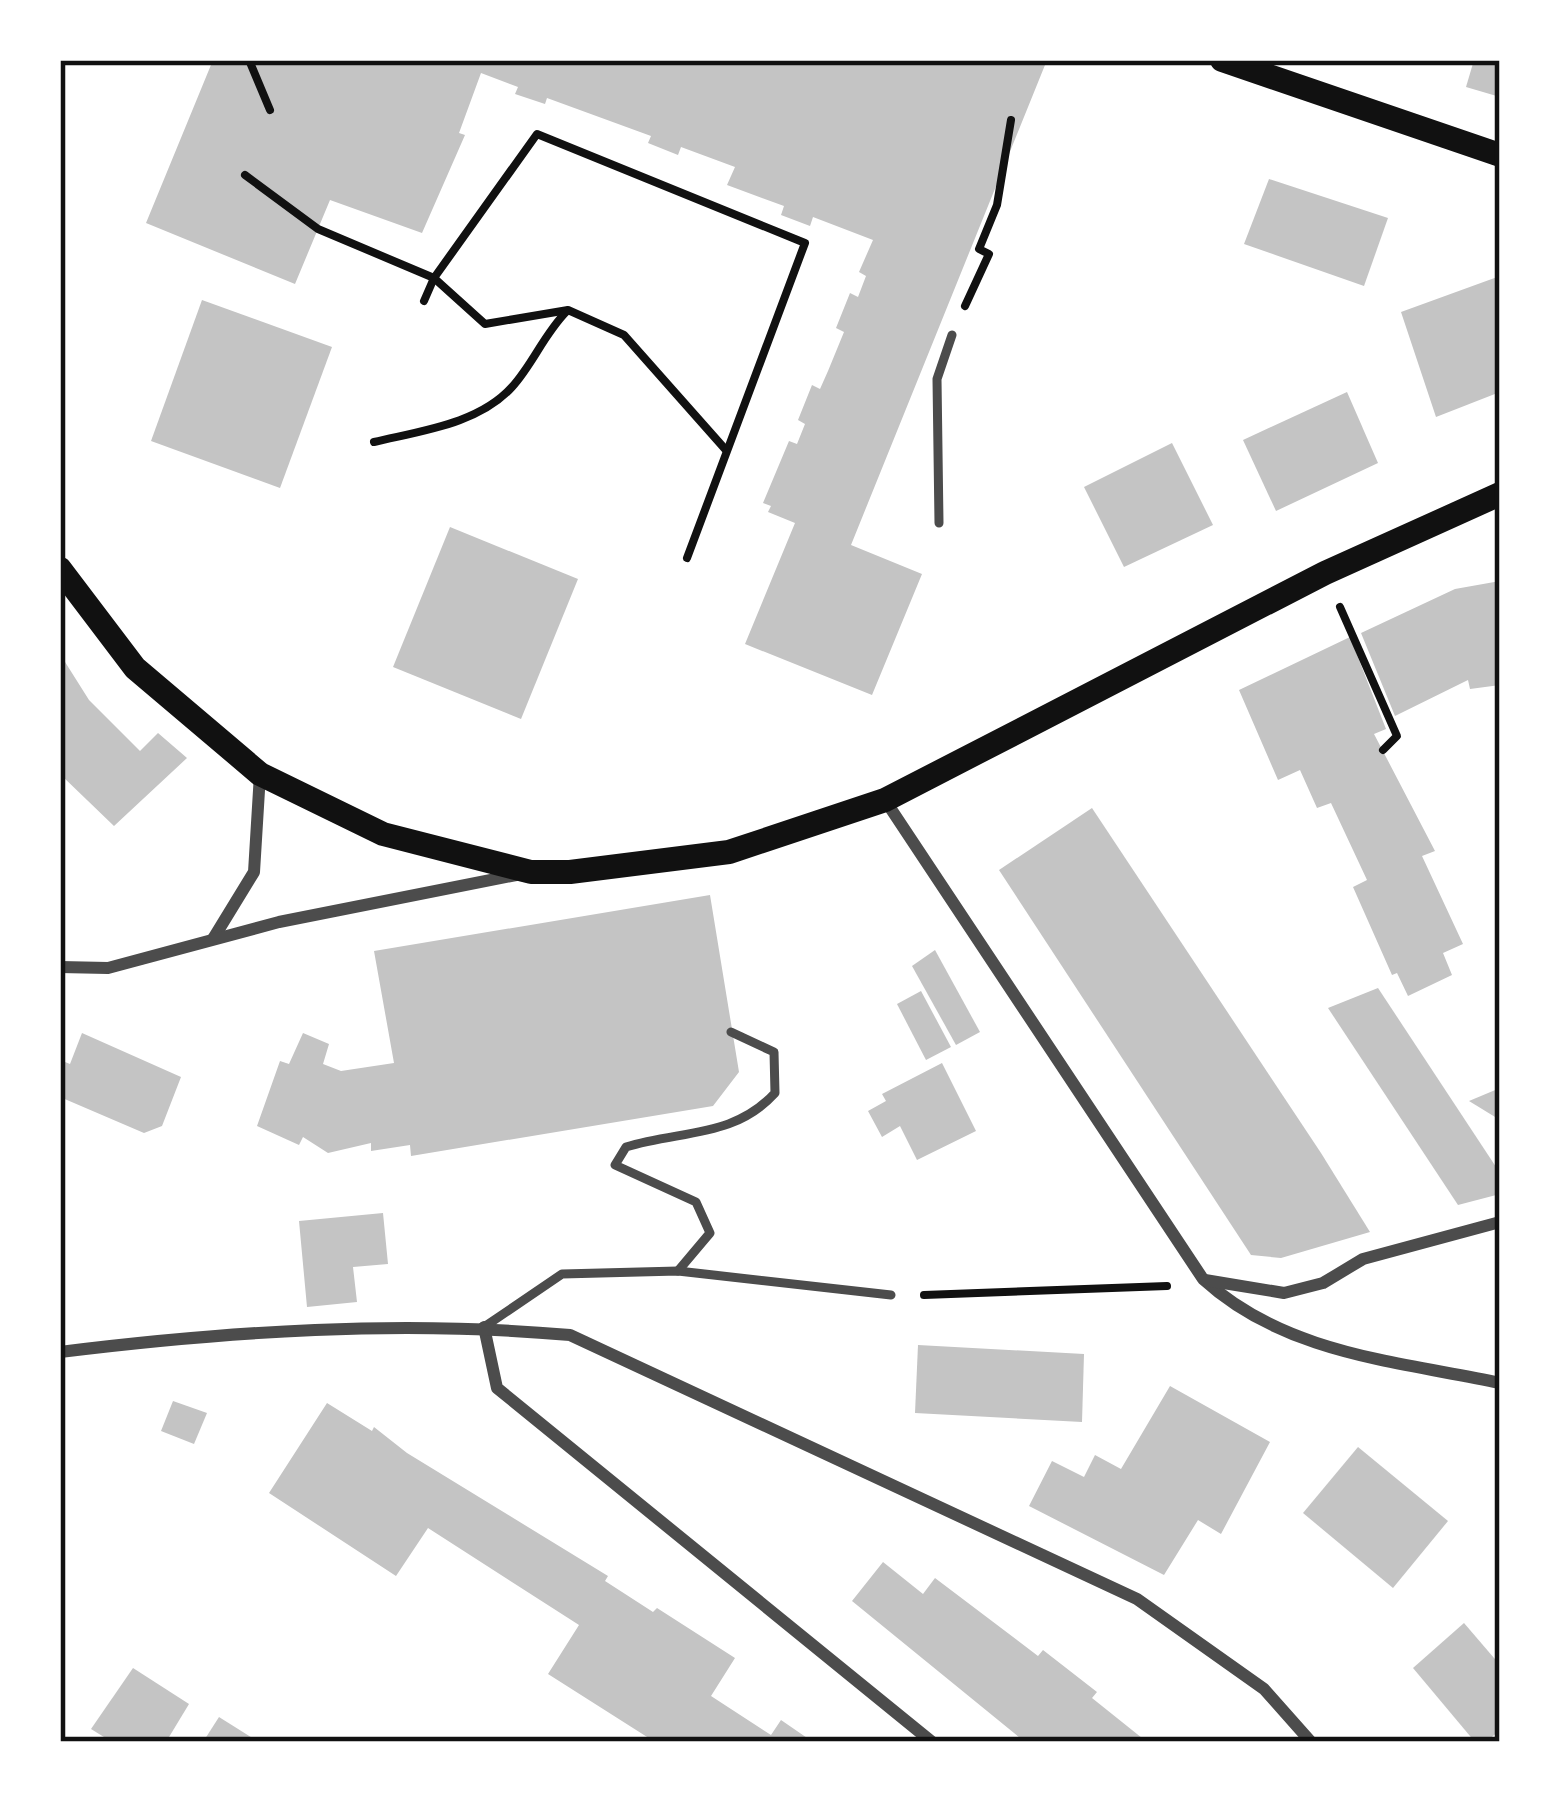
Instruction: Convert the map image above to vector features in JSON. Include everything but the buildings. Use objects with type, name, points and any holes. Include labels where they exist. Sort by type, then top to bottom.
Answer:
[{"type":"main road","points":[[1222,60],[1500,155]]},
{"type":"main road","points":[[60,569],[135,668],[260,774],[383,834],[531,872],[570,872],[729,852],[885,800],[1325,573],[1500,494]]},
{"type":"street","points":[[212,940],[254,872],[260,774]]},
{"type":"street","points":[[885,800],[1204,1279],[1239,1312],[1305,1342],[1500,1383]]},
{"type":"street","points":[[60,968],[108,968],[212,940],[531,872]]},
{"type":"street","points":[[1204,1279],[1284,1293],[1323,1282],[1363,1259],[1500,1222]]},
{"type":"street","points":[[60,1352],[218,1334],[484,1328],[570,1336],[1137,1599],[1264,1690],[1311,1742]]},
{"type":"street","points":[[484,1328],[497,1388],[932,1742]]},
{"type":"lane","points":[[939,523],[938,379],[952,335]]},
{"type":"lane","points":[[679,1271],[710,1233],[696,1202],[615,1166],[626,1147],[726,1130],[756,1114],[775,1093],[774,1052],[731,1031]]},
{"type":"lane","points":[[484,1328],[562,1274],[679,1271],[891,1294]]},
{"type":"path","points":[[249,60],[270,110]]},
{"type":"path","points":[[952,335],[988,254],[979,249],[997,206],[1011,120]]},
{"type":"path","points":[[424,301],[434,278],[537,134],[805,243],[688,558]]},
{"type":"path","points":[[245,175],[318,230],[434,278],[484,324],[568,310],[624,335],[725,449]]},
{"type":"path","points":[[374,442],[460,422],[511,389],[547,331],[568,310]]},
{"type":"path","points":[[1325,573],[1397,736],[1382,750]]},
{"type":"path","points":[[891,1294],[1161,1287]]}]
